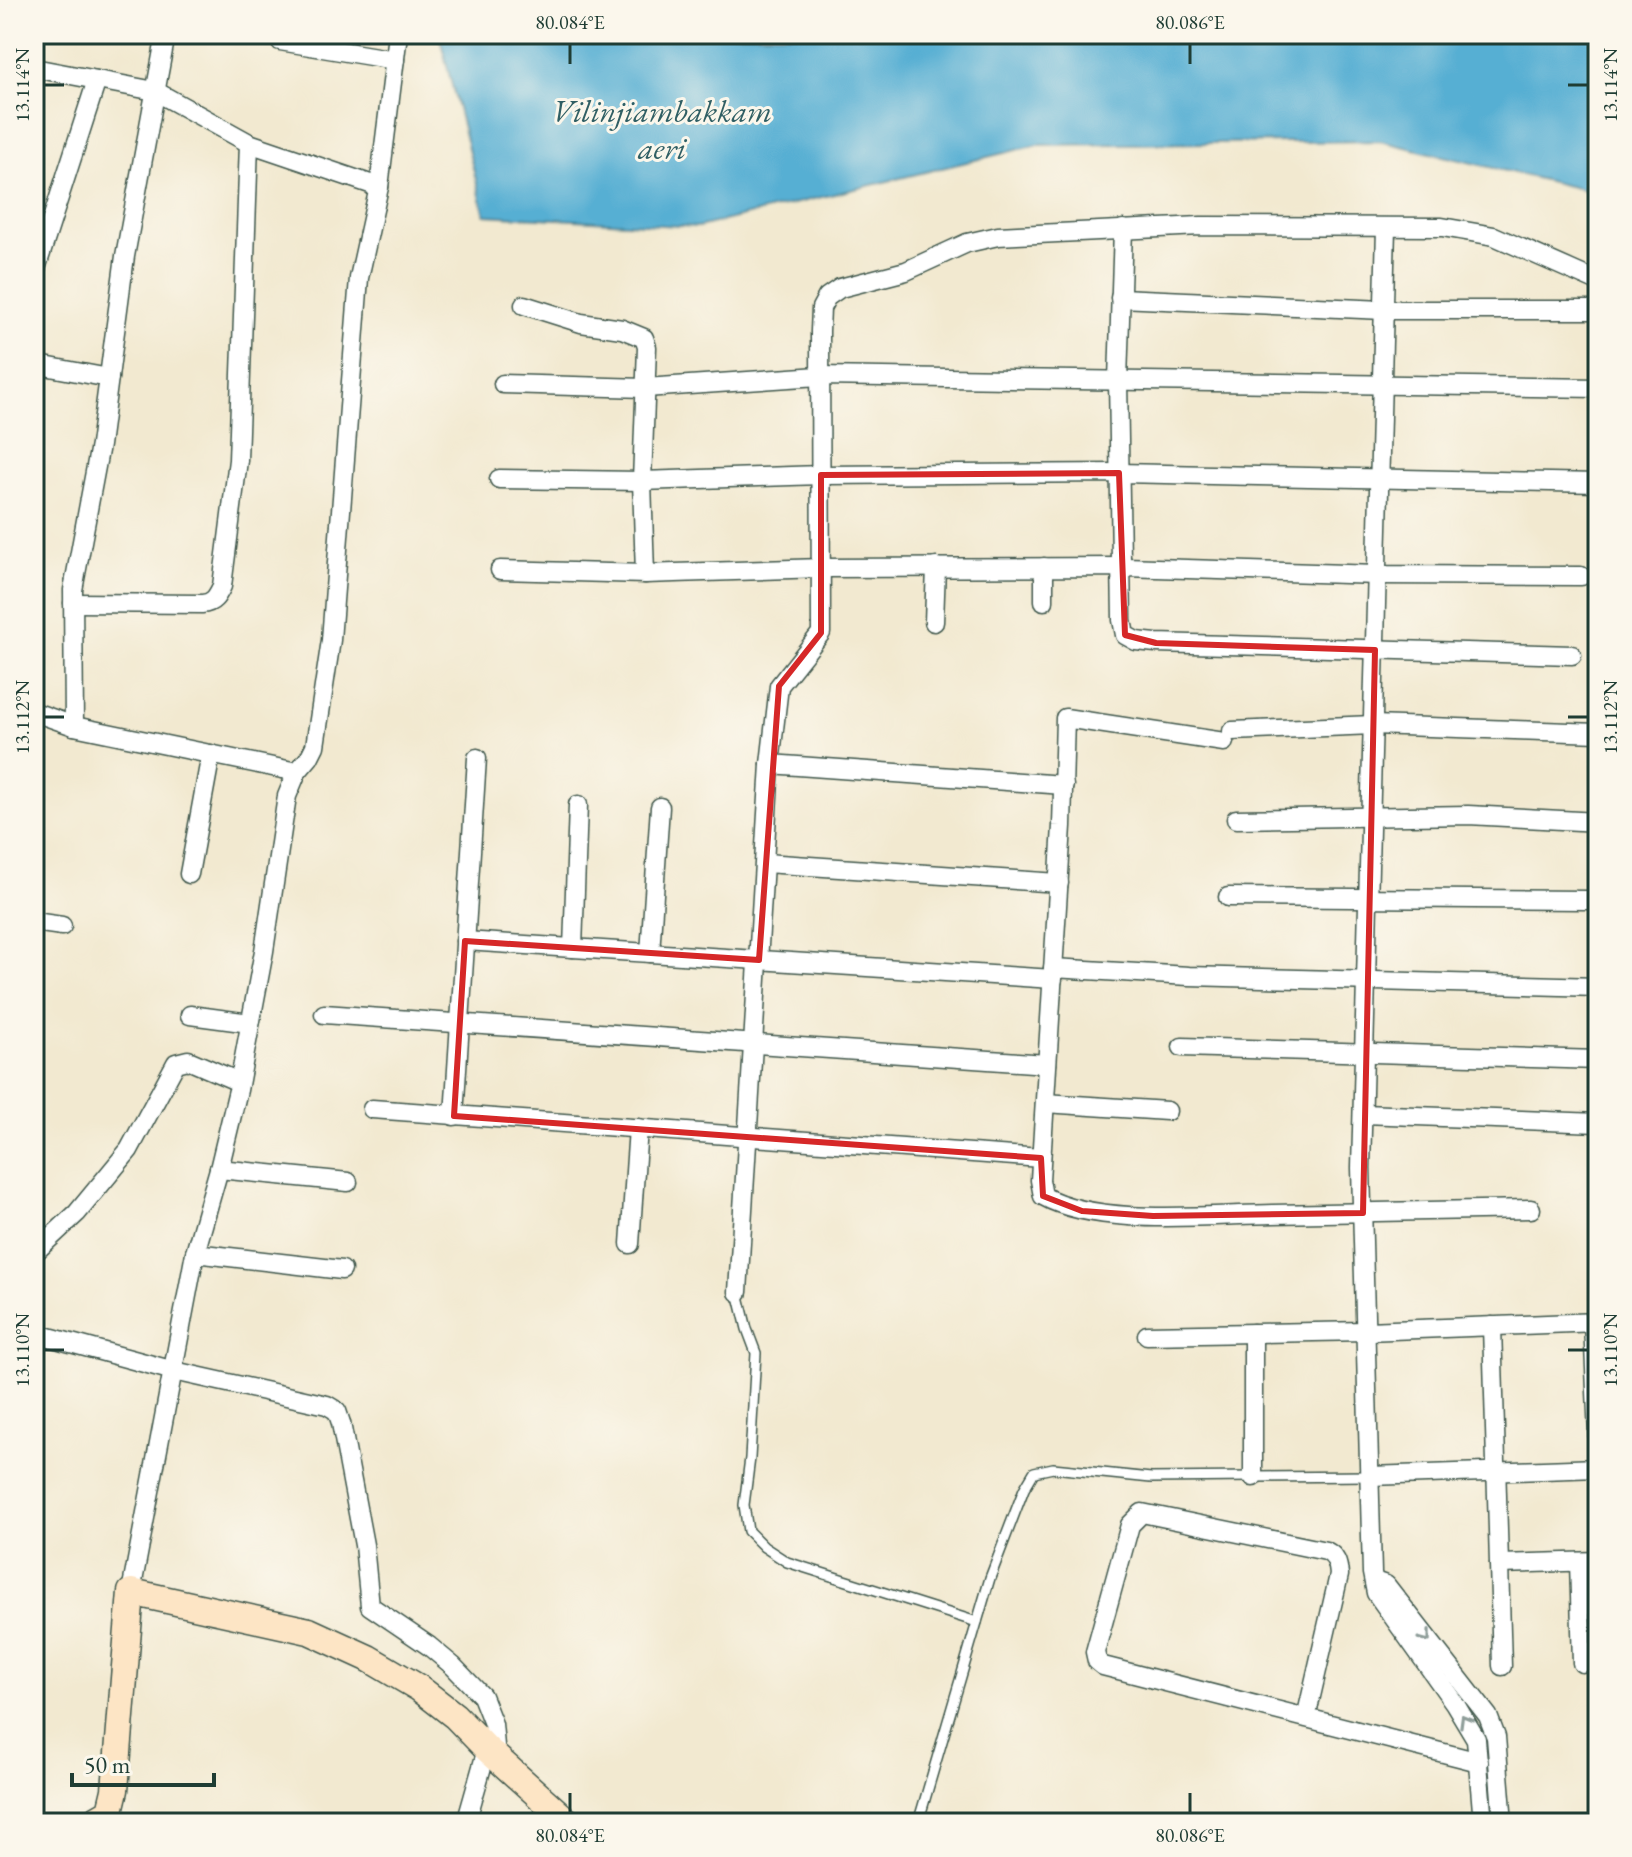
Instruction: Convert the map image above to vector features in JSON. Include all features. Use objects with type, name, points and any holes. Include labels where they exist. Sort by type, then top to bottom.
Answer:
[{"type":"street","points":[[74,726],[73,590],[100,445],[125,256],[166,34]]},
{"type":"street","points":[[102,1819],[115,1790],[131,1592],[195,1253],[239,1082],[271,908],[287,796],[297,772],[315,746],[331,640],[359,278],[379,187],[398,34]]},
{"type":"street","points":[[280,41],[395,60]]},
{"type":"street","points":[[34,68],[155,91],[249,143],[379,187]]},
{"type":"street","points":[[34,275],[97,80]]},
{"type":"street","points":[[73,603],[209,604],[222,586],[238,460],[249,143]]},
{"type":"street","points":[[738,1292],[770,764],[779,686],[821,633],[819,376],[821,308],[827,297],[840,288],[906,271],[967,243],[998,236],[1217,226],[1442,227],[1494,236],[1598,282]]},
{"type":"street","points":[[1386,228],[1363,1114],[1373,1577],[1376,1593],[1455,1704],[1476,1739],[1483,1823]]},
{"type":"street","points":[[1123,229],[1118,380],[1122,620],[1125,635],[1136,641],[1572,655]]},
{"type":"street","points":[[1120,298],[1384,310],[1598,310]]},
{"type":"street","points":[[524,305],[581,323],[622,329],[644,338],[647,347],[642,481],[645,574]]},
{"type":"street","points":[[34,364],[109,378]]},
{"type":"street","points":[[503,384],[645,388],[819,376],[1598,388]]},
{"type":"street","points":[[499,479],[642,481],[821,475],[1119,473],[1598,483]]},
{"type":"street","points":[[934,622],[936,567]]},
{"type":"street","points":[[1044,567],[1044,601]]},
{"type":"street","points":[[500,570],[645,574],[822,568],[1122,567],[1377,575],[1581,576]]},
{"type":"street","points":[[34,712],[74,726],[297,772]]},
{"type":"street","points":[[1531,1209],[1153,1216],[1082,1211],[1043,1196],[1041,1158],[1059,883],[1065,718],[1228,737],[1373,725],[1598,733]]},
{"type":"street","points":[[189,874],[211,754]]},
{"type":"street","points":[[454,1116],[477,758]]},
{"type":"street","points":[[770,764],[1064,785]]},
{"type":"street","points":[[573,948],[578,805]]},
{"type":"street","points":[[650,953],[660,807]]},
{"type":"street","points":[[1236,819],[1468,815],[1598,822]]},
{"type":"street","points":[[765,863],[1059,883]]},
{"type":"street","points":[[1228,897],[1587,900]]},
{"type":"street","points":[[34,922],[62,926]]},
{"type":"street","points":[[465,941],[759,960],[1053,974],[1598,987]]},
{"type":"street","points":[[324,1014],[1047,1064]]},
{"type":"street","points":[[190,1015],[250,1023]]},
{"type":"street","points":[[1182,1047],[1598,1060]]},
{"type":"street","points":[[34,1253],[77,1213],[129,1150],[176,1063],[188,1060],[239,1082]]},
{"type":"street","points":[[1045,1103],[1167,1111]]},
{"type":"street","points":[[372,1109],[1041,1158]]},
{"type":"street","points":[[1363,1114],[1598,1123]]},
{"type":"street","points":[[630,1244],[638,1128]]},
{"type":"street","points":[[219,1169],[348,1182]]},
{"type":"street","points":[[195,1253],[342,1270]]},
{"type":"street","points":[[1147,1335],[1596,1322],[1598,1436]]},
{"type":"street","points":[[1492,1326],[1502,1666]]},
{"type":"street","points":[[34,1333],[174,1371],[327,1405],[337,1411],[364,1545],[370,1606],[453,1666],[482,1696],[493,1724],[491,1753],[466,1823]]},
{"type":"street","points":[[1253,1333],[1253,1477]]},
{"type":"street","points":[[1370,1476],[1598,1468]]},
{"type":"street","points":[[1306,1718],[1339,1575],[1334,1555],[1142,1513],[1130,1525],[1095,1652],[1097,1661],[1103,1666],[1306,1718],[1479,1762]]},
{"type":"street","points":[[1499,1564],[1598,1561]]},
{"type":"street","points":[[1579,1562],[1590,1642],[1582,1663]]},
{"type":"street","points":[[1339,1575],[1373,1577],[1386,1585],[1488,1716],[1496,1737],[1503,1823]]},
{"type":"street","points":[[131,1592],[309,1631],[368,1658],[419,1688],[455,1716],[569,1823]]},
{"type":"lane","points":[[738,1292],[756,1353],[744,1505],[748,1531],[764,1547],[787,1562],[977,1622]]},
{"type":"lane","points":[[918,1823],[977,1622],[1024,1489],[1034,1472],[1053,1468],[1151,1478],[1370,1476]]},
{"type":"highlighted area","points":[[1119,473],[1125,635],[1156,643],[1375,650],[1363,1213],[1153,1216],[1082,1211],[1043,1196],[1041,1158],[454,1116],[465,941],[759,960],[779,686],[821,633],[821,475]]},
{"type":"water","name":"Vilinjiambakkam aeri","points":[[439,34],[1598,34],[1598,193],[1380,141],[1037,145],[698,227],[485,215]]}]
